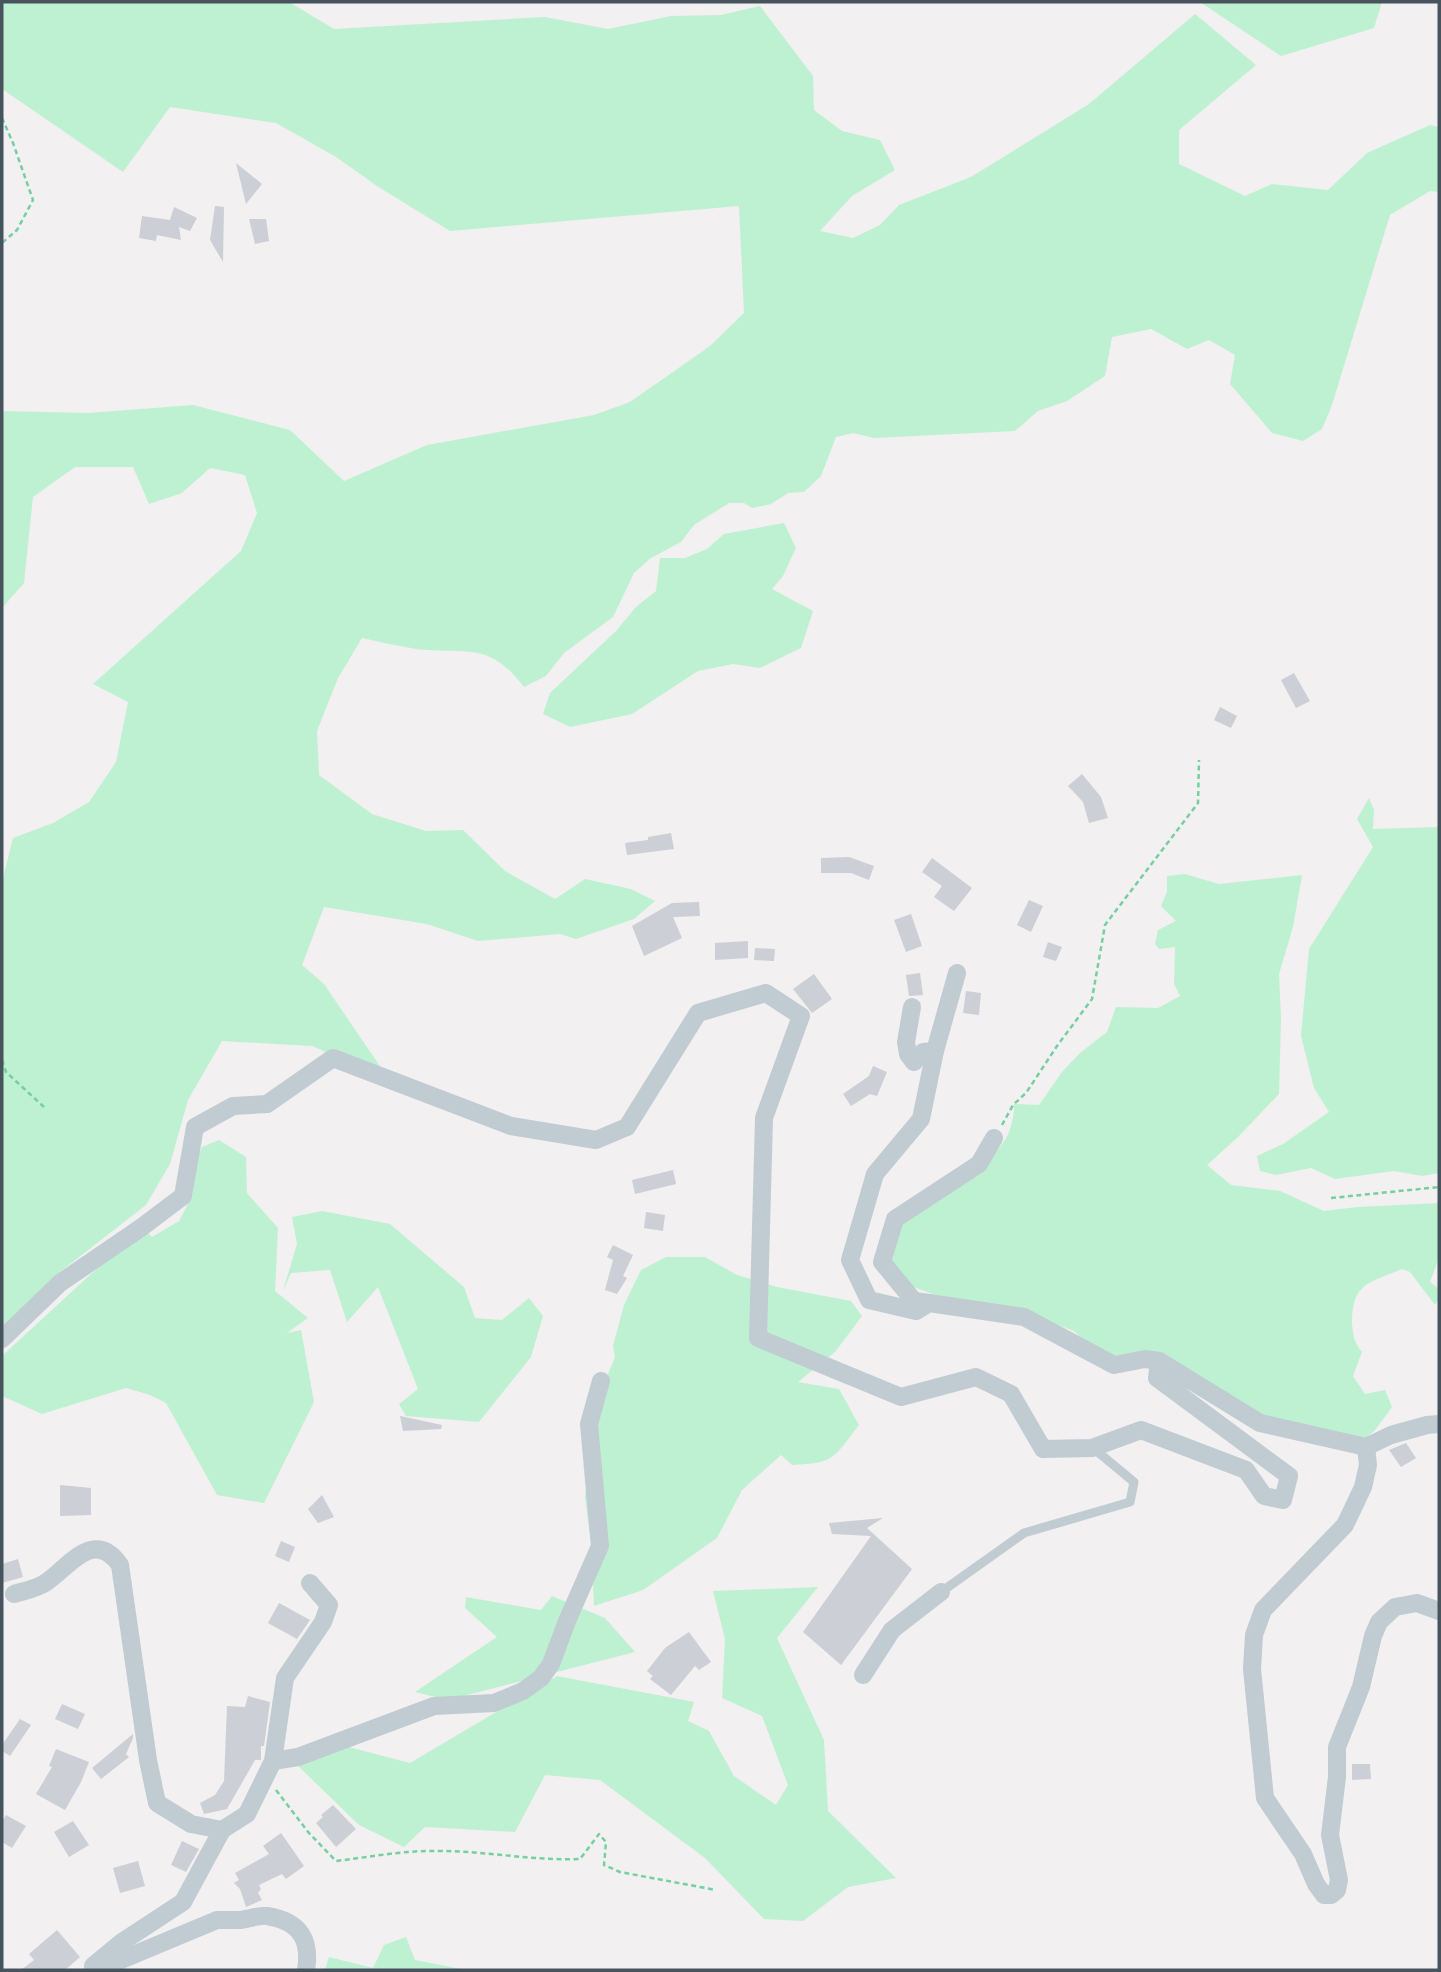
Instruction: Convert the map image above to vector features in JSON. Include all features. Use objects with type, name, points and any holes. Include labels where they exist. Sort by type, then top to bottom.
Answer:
[{"type":"street","points":[[929,1303],[916,1311],[869,1300],[850,1260],[874,1174],[922,1119],[935,1051],[957,973]]},
{"type":"street","points":[[2,1339],[60,1283],[183,1196],[195,1127],[233,1106],[267,1104],[333,1058],[511,1126],[596,1140],[627,1127],[698,1013],[766,993],[801,1016],[764,1118],[758,1338],[901,1397],[976,1377],[1011,1394],[1043,1449],[1092,1448],[1141,1430],[1246,1470],[1264,1496],[1283,1500],[1289,1476],[1157,1378],[1159,1362]]},
{"type":"street","points":[[912,1007],[906,1042],[908,1054],[915,1062],[923,1052],[935,1051]]},
{"type":"street","points":[[995,1138],[979,1164],[895,1219],[882,1262],[914,1301],[1024,1317],[1114,1365],[1145,1359],[1159,1362],[1260,1423],[1366,1447],[1391,1435],[1439,1424]]},
{"type":"street","points":[[269,1768],[434,1706],[494,1703],[523,1691],[541,1678],[551,1664],[600,1546],[589,1424],[601,1381]]},
{"type":"street","points":[[1366,1447],[1368,1465],[1363,1487],[1345,1525],[1263,1610],[1254,1635],[1252,1669],[1265,1798],[1303,1854],[1324,1895],[1331,1895],[1337,1889],[1339,1880],[1330,1835],[1337,1777],[1337,1747],[1361,1687],[1373,1636],[1380,1622],[1395,1607],[1417,1603],[1439,1611]]},
{"type":"street","points":[[14,1594],[43,1584],[78,1554],[98,1549],[113,1554],[120,1565],[148,1760],[157,1803],[191,1824],[222,1830]]},
{"type":"street","points":[[88,1970],[122,1942],[183,1902],[222,1830],[247,1814],[269,1768],[285,1678],[323,1622],[329,1605],[310,1583]]},
{"type":"street","points":[[863,1675],[892,1630],[941,1592]]},
{"type":"street","points":[[97,1970],[217,1920],[266,1916],[292,1925],[305,1937],[309,1951],[306,1970]]},
{"type":"lane","points":[[941,1592],[1024,1533],[1130,1502],[1134,1482],[1092,1448]]},
{"type":"path","points":[[2,118],[33,200],[17,230],[2,243]]},
{"type":"path","points":[[995,1138],[1013,1105],[1026,1093],[1057,1045],[1092,999],[1105,926],[1198,803],[1199,760]]},
{"type":"path","points":[[2,1060],[6,1072],[44,1107]]},
{"type":"path","points":[[1331,1198],[1439,1187]]},
{"type":"path","points":[[269,1768],[309,1833],[336,1861],[436,1850],[555,1860],[580,1859],[599,1834],[606,1842],[604,1865],[620,1872],[716,1890]]},
{"type":"green space","points":[[2,2],[289,2],[334,29],[545,17],[608,29],[671,16],[721,15],[760,6],[813,76],[814,110],[842,131],[880,140],[895,170],[852,196],[820,231],[853,238],[880,225],[899,205],[971,177],[1089,104],[1195,14],[1256,65],[1179,130],[1179,164],[1245,196],[1272,184],[1328,190],[1367,153],[1430,125],[1439,127],[1439,192],[1430,191],[1390,215],[1332,405],[1322,429],[1303,441],[1272,433],[1230,384],[1235,355],[1209,340],[1187,349],[1151,329],[1112,337],[1105,376],[1067,401],[1038,411],[1015,431],[874,438],[853,433],[836,437],[821,476],[804,492],[788,493],[771,504],[752,508],[744,503],[729,503],[694,525],[681,542],[651,558],[634,573],[613,617],[564,653],[546,676],[524,687],[511,672],[488,656],[464,651],[416,649],[362,638],[338,678],[317,731],[319,775],[372,814],[426,831],[463,830],[505,871],[555,899],[585,879],[631,889],[655,901],[634,919],[576,939],[560,934],[478,941],[427,924],[324,907],[302,965],[324,984],[388,1078],[312,1046],[222,1041],[188,1100],[170,1164],[146,1205],[56,1275],[2,1335],[2,882],[13,838],[53,823],[89,802],[116,762],[128,702],[93,684],[241,551],[257,513],[245,475],[210,468],[182,493],[149,504],[133,467],[75,467],[33,497],[24,583],[2,608],[2,411],[88,413],[193,405],[290,430],[344,481],[427,445],[594,415],[630,402],[710,346],[744,313],[739,206],[450,231],[336,157],[276,123],[170,107],[123,172],[2,89]]},
{"type":"green space","points":[[1200,2],[1382,2],[1374,28],[1281,56]]},
{"type":"green space","points":[[784,523],[796,548],[783,576],[772,589],[813,611],[801,648],[760,668],[733,664],[698,671],[632,714],[570,727],[543,714],[550,693],[616,631],[636,607],[656,591],[660,558],[685,558],[707,549],[724,534]]},
{"type":"green space","points":[[1369,798],[1374,810],[1373,829],[1439,827],[1439,1173],[1422,1176],[1394,1171],[1335,1179],[1311,1168],[1276,1175],[1260,1171],[1257,1156],[1283,1144],[1329,1112],[1314,1088],[1301,1036],[1309,949],[1373,847],[1357,819]]},
{"type":"green space","points":[[1185,874],[1219,884],[1302,875],[1293,927],[1279,974],[1279,1094],[1207,1165],[1231,1185],[1280,1191],[1324,1211],[1439,1203],[1439,1258],[1430,1282],[1439,1289],[1439,1298],[1435,1305],[1410,1272],[1402,1269],[1372,1281],[1355,1299],[1353,1332],[1362,1352],[1353,1376],[1365,1394],[1385,1390],[1392,1407],[1375,1430],[1353,1450],[1282,1436],[1140,1352],[1111,1356],[1093,1349],[1074,1331],[1020,1310],[947,1299],[905,1284],[889,1266],[892,1225],[995,1152],[1010,1130],[1014,1104],[1039,1105],[1062,1072],[1080,1053],[1107,1032],[1116,1007],[1158,1008],[1180,996],[1174,984],[1175,947],[1159,949],[1155,944],[1158,930],[1176,921],[1161,906],[1167,892],[1167,876]]},
{"type":"green space","points":[[219,1140],[246,1157],[247,1193],[278,1228],[275,1291],[308,1318],[287,1333],[301,1330],[314,1402],[264,1503],[217,1495],[166,1403],[150,1395],[126,1388],[42,1414],[2,1396],[2,1356],[142,1227],[152,1237],[179,1221],[193,1194],[187,1177],[202,1147]]},
{"type":"green space","points":[[322,1211],[390,1224],[464,1287],[475,1318],[502,1320],[529,1298],[543,1316],[531,1357],[479,1422],[406,1416],[399,1404],[418,1389],[378,1287],[347,1322],[330,1270],[291,1273],[283,1291],[297,1244],[292,1217]]},
{"type":"green space","points":[[666,1257],[705,1257],[737,1275],[777,1287],[851,1301],[862,1316],[835,1352],[798,1382],[839,1389],[859,1425],[838,1452],[826,1460],[792,1465],[781,1455],[742,1490],[717,1538],[643,1590],[594,1606],[591,1544],[585,1497],[595,1406],[615,1357],[613,1346],[624,1305],[641,1270]]},
{"type":"green space","points":[[818,1587],[777,1638],[824,1740],[828,1811],[896,1878],[848,1887],[803,1921],[764,1919],[705,1858],[600,1780],[545,1775],[515,1832],[425,1827],[404,1847],[359,1825],[297,1765],[345,1746],[410,1763],[557,1676],[694,1702],[688,1721],[709,1731],[734,1776],[776,1805],[788,1785],[762,1716],[722,1698],[725,1639],[713,1591]]},
{"type":"green space","points":[[552,1596],[605,1618],[635,1652],[448,1700],[415,1692],[497,1637],[465,1608],[466,1597],[541,1610]]},
{"type":"green space","points":[[406,1937],[415,1960],[466,1970],[325,1970],[329,1957],[373,1968],[384,1945]]},
{"type":"building","points":[[236,163],[262,184],[246,204]]},
{"type":"building","points":[[215,206],[224,207],[223,262],[210,240]]},
{"type":"building","points":[[174,207],[197,218],[190,231],[179,227],[181,240],[157,235],[156,241],[139,238],[142,216],[170,220]]},
{"type":"building","points":[[249,219],[266,219],[269,241],[255,244]]},
{"type":"building","points":[[1294,673],[1310,701],[1296,708],[1281,680]]},
{"type":"building","points":[[1220,707],[1237,716],[1231,728],[1214,720]]},
{"type":"building","points":[[1082,774],[1101,797],[1108,818],[1089,823],[1083,802],[1068,786]]},
{"type":"building","points":[[671,833],[674,849],[627,855],[625,843]]},
{"type":"building","points":[[849,857],[874,866],[869,880],[851,873],[821,873],[821,858]]},
{"type":"building","points":[[932,858],[972,888],[954,911],[934,897],[942,886],[922,872]]},
{"type":"building","points":[[1029,900],[1043,906],[1031,932],[1017,925]]},
{"type":"building","points":[[699,902],[700,916],[673,917],[682,938],[644,956],[632,926],[672,903]]},
{"type":"building","points":[[911,914],[922,946],[906,952],[894,920]]},
{"type":"building","points":[[748,941],[748,958],[715,960],[715,943]]},
{"type":"building","points":[[1048,942],[1062,947],[1056,961],[1043,957]]},
{"type":"building","points":[[755,948],[775,949],[774,961],[754,960]]},
{"type":"building","points":[[920,973],[923,995],[909,996],[906,975]]},
{"type":"building","points":[[814,974],[832,999],[812,1013],[793,989]]},
{"type":"building","points":[[966,991],[981,993],[979,1015],[963,1013]]},
{"type":"building","points":[[873,1066],[887,1072],[877,1096],[870,1094],[851,1106],[843,1094],[869,1076]]},
{"type":"building","points":[[673,1170],[676,1184],[635,1194],[632,1180]]},
{"type":"building","points":[[646,1212],[665,1215],[663,1231],[644,1228]]},
{"type":"building","points":[[613,1245],[633,1255],[623,1276],[627,1278],[617,1294],[605,1290],[613,1260],[607,1257]]},
{"type":"building","points":[[400,1416],[442,1425],[441,1429],[403,1431]]},
{"type":"building","points":[[1406,1443],[1416,1458],[1401,1467],[1389,1450]]},
{"type":"building","points":[[60,1485],[91,1488],[91,1515],[60,1516]]},
{"type":"building","points":[[322,1495],[334,1517],[318,1523],[308,1509]]},
{"type":"building","points":[[883,1518],[867,1528],[912,1569],[841,1665],[803,1632],[871,1536],[832,1534],[829,1523]]},
{"type":"building","points":[[281,1541],[295,1547],[289,1562],[275,1556]]},
{"type":"building","points":[[18,1559],[23,1577],[2,1583],[2,1564]]},
{"type":"building","points":[[279,1603],[310,1620],[297,1639],[268,1623]]},
{"type":"building","points":[[689,1632],[711,1662],[699,1670],[695,1666],[671,1695],[650,1679],[653,1676],[647,1671],[665,1648]]},
{"type":"building","points":[[248,1696],[270,1702],[264,1746],[261,1746],[261,1760],[255,1760],[227,1809],[204,1814],[200,1803],[215,1795],[224,1781],[227,1706],[245,1707]]},
{"type":"building","points":[[62,1704],[85,1714],[78,1729],[55,1719]]},
{"type":"building","points":[[20,1719],[31,1725],[10,1756],[2,1751],[2,1745]]},
{"type":"building","points":[[133,1734],[126,1754],[129,1757],[101,1779],[92,1768]]},
{"type":"building","points":[[56,1749],[89,1762],[65,1810],[36,1794],[52,1767],[49,1766]]},
{"type":"building","points":[[1352,1764],[1370,1764],[1371,1779],[1352,1780]]},
{"type":"building","points":[[333,1805],[356,1829],[336,1847],[316,1823]]},
{"type":"building","points":[[6,1815],[26,1826],[12,1848],[2,1842],[2,1822]]},
{"type":"building","points":[[73,1821],[89,1845],[69,1857],[54,1832]]},
{"type":"building","points":[[281,1833],[304,1866],[286,1879],[282,1874],[259,1885],[261,1889],[258,1893],[262,1900],[246,1907],[240,1889],[234,1883],[239,1880],[235,1873],[269,1854],[263,1846]]},
{"type":"building","points":[[182,1841],[199,1849],[186,1872],[171,1865]]},
{"type":"building","points":[[138,1861],[145,1886],[120,1893],[113,1868]]},
{"type":"building","points":[[57,1930],[80,1957],[65,1970],[21,1970],[34,1960],[29,1954]]}]
